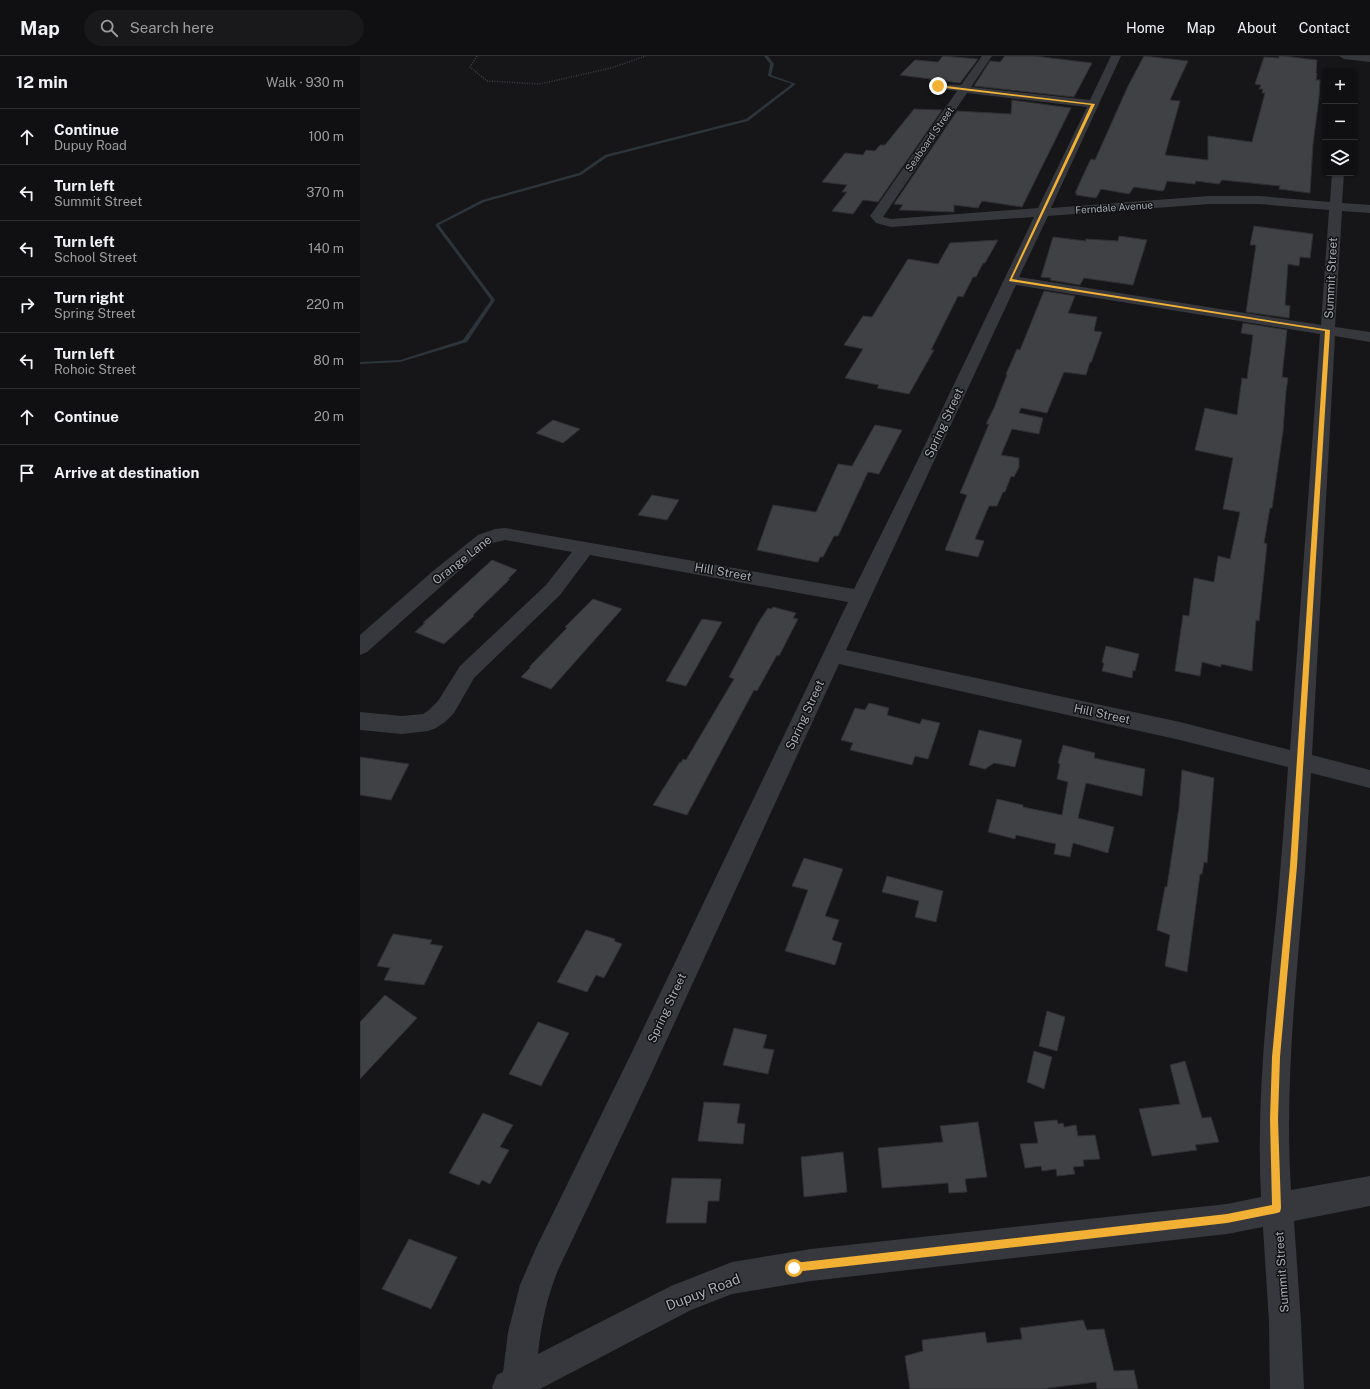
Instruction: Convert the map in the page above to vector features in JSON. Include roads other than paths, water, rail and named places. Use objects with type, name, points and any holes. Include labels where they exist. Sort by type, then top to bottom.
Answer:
[{"type":"street","name":"Seaboard Street","points":[[885,203],[987,56]]},
{"type":"street","name":"Spring Street","points":[[512,1385],[536,1285],[547,1258],[642,1062],[1116,56]]},
{"type":"street","points":[[1345,58],[1370,59]]},
{"type":"street","points":[[938,86],[1093,104]]},
{"type":"street","name":"Summit Street","points":[[1287,1389],[1282,1255],[1277,1208],[1274,1119],[1276,1057],[1294,866],[1328,330],[1340,215],[1338,176]]},
{"type":"street","name":"Ferndale Avenue","points":[[885,203],[876,216],[881,221],[886,222],[1038,223],[1209,200],[1259,200],[1340,215]]},
{"type":"street","name":"Ferndale Avenue","points":[[1219,212],[1340,215],[1370,209]]},
{"type":"street","points":[[1010,280],[1370,337]]},
{"type":"street","name":"Orange Lane","points":[[360,647],[485,539],[495,535],[505,534],[586,548]]},
{"type":"street","points":[[360,721],[409,725],[428,722],[437,716],[446,707],[467,672],[553,590],[586,548]]},
{"type":"street","name":"Hill Street","points":[[586,548],[860,597]]},
{"type":"street","name":"Hill Street","points":[[833,655],[1180,731],[1370,779]]},
{"type":"street","name":"Dupuy Road","points":[[512,1385],[682,1297],[732,1278],[811,1265],[1227,1219],[1348,1194],[1370,1191]]},
{"type":"waterway","points":[[360,363],[400,361],[465,341],[493,300],[437,225],[483,201],[580,174],[606,156],[747,120],[794,84],[769,75],[772,64],[766,56]]}]
